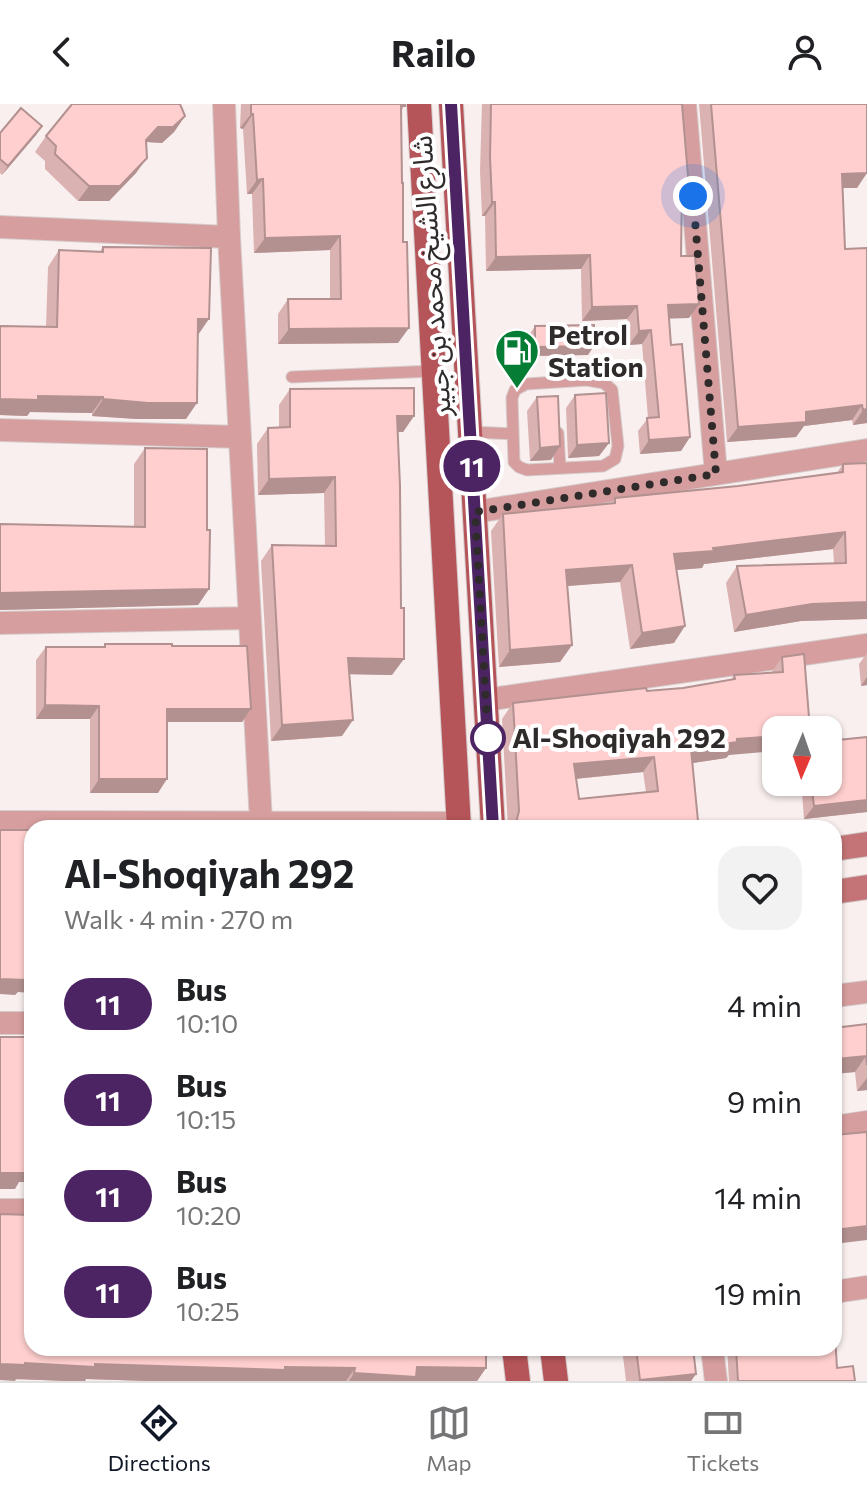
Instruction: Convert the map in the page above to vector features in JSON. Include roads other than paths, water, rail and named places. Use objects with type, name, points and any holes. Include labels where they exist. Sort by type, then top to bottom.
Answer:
[{"type":"main road","name":"شارع الشيخ محمد بن جبير","points":[[419,104],[459,820]]},
{"type":"main road","name":"شارع الشيخ محمد بن جبير","points":[[451,104],[492,820]]},
{"type":"main road","points":[[842,848],[867,844]]},
{"type":"main road","points":[[842,891],[867,887]]},
{"type":"main road","points":[[515,1356],[518,1381]]},
{"type":"main road","points":[[553,1356],[556,1381]]},
{"type":"street","points":[[224,104],[261,820]]},
{"type":"street","points":[[685,104],[716,474]]},
{"type":"street","points":[[0,227],[229,237]]},
{"type":"street","points":[[0,430],[240,437]]},
{"type":"street","points":[[475,512],[867,450]]},
{"type":"street","points":[[0,623],[250,618]]},
{"type":"street","points":[[485,700],[867,645]]},
{"type":"street","points":[[0,822],[24,822]]},
{"type":"street","points":[[842,995],[867,992]]},
{"type":"street","points":[[0,1023],[24,1023]]},
{"type":"street","points":[[842,1126],[867,1122]]},
{"type":"street","points":[[0,1210],[24,1210]]},
{"type":"street","points":[[842,1291],[867,1287]]},
{"type":"street","points":[[713,1356],[716,1381]]},
{"type":"lane","points":[[292,377],[434,371]]},
{"type":"lane","points":[[587,380],[604,383],[612,390],[618,446],[615,459],[603,466],[527,470],[514,462],[512,398],[515,390],[526,384],[556,382],[587,380]]},
{"type":"lane","points":[[556,382],[556,397]]},
{"type":"lane","points":[[558,425],[560,468]]},
{"type":"lane","points":[[471,432],[513,434]]},
{"type":"place","name":"Petrol Station","points":[[517,390]]},
{"type":"place","name":"Al-Shoqiyah 292","points":[[488,738]]}]
